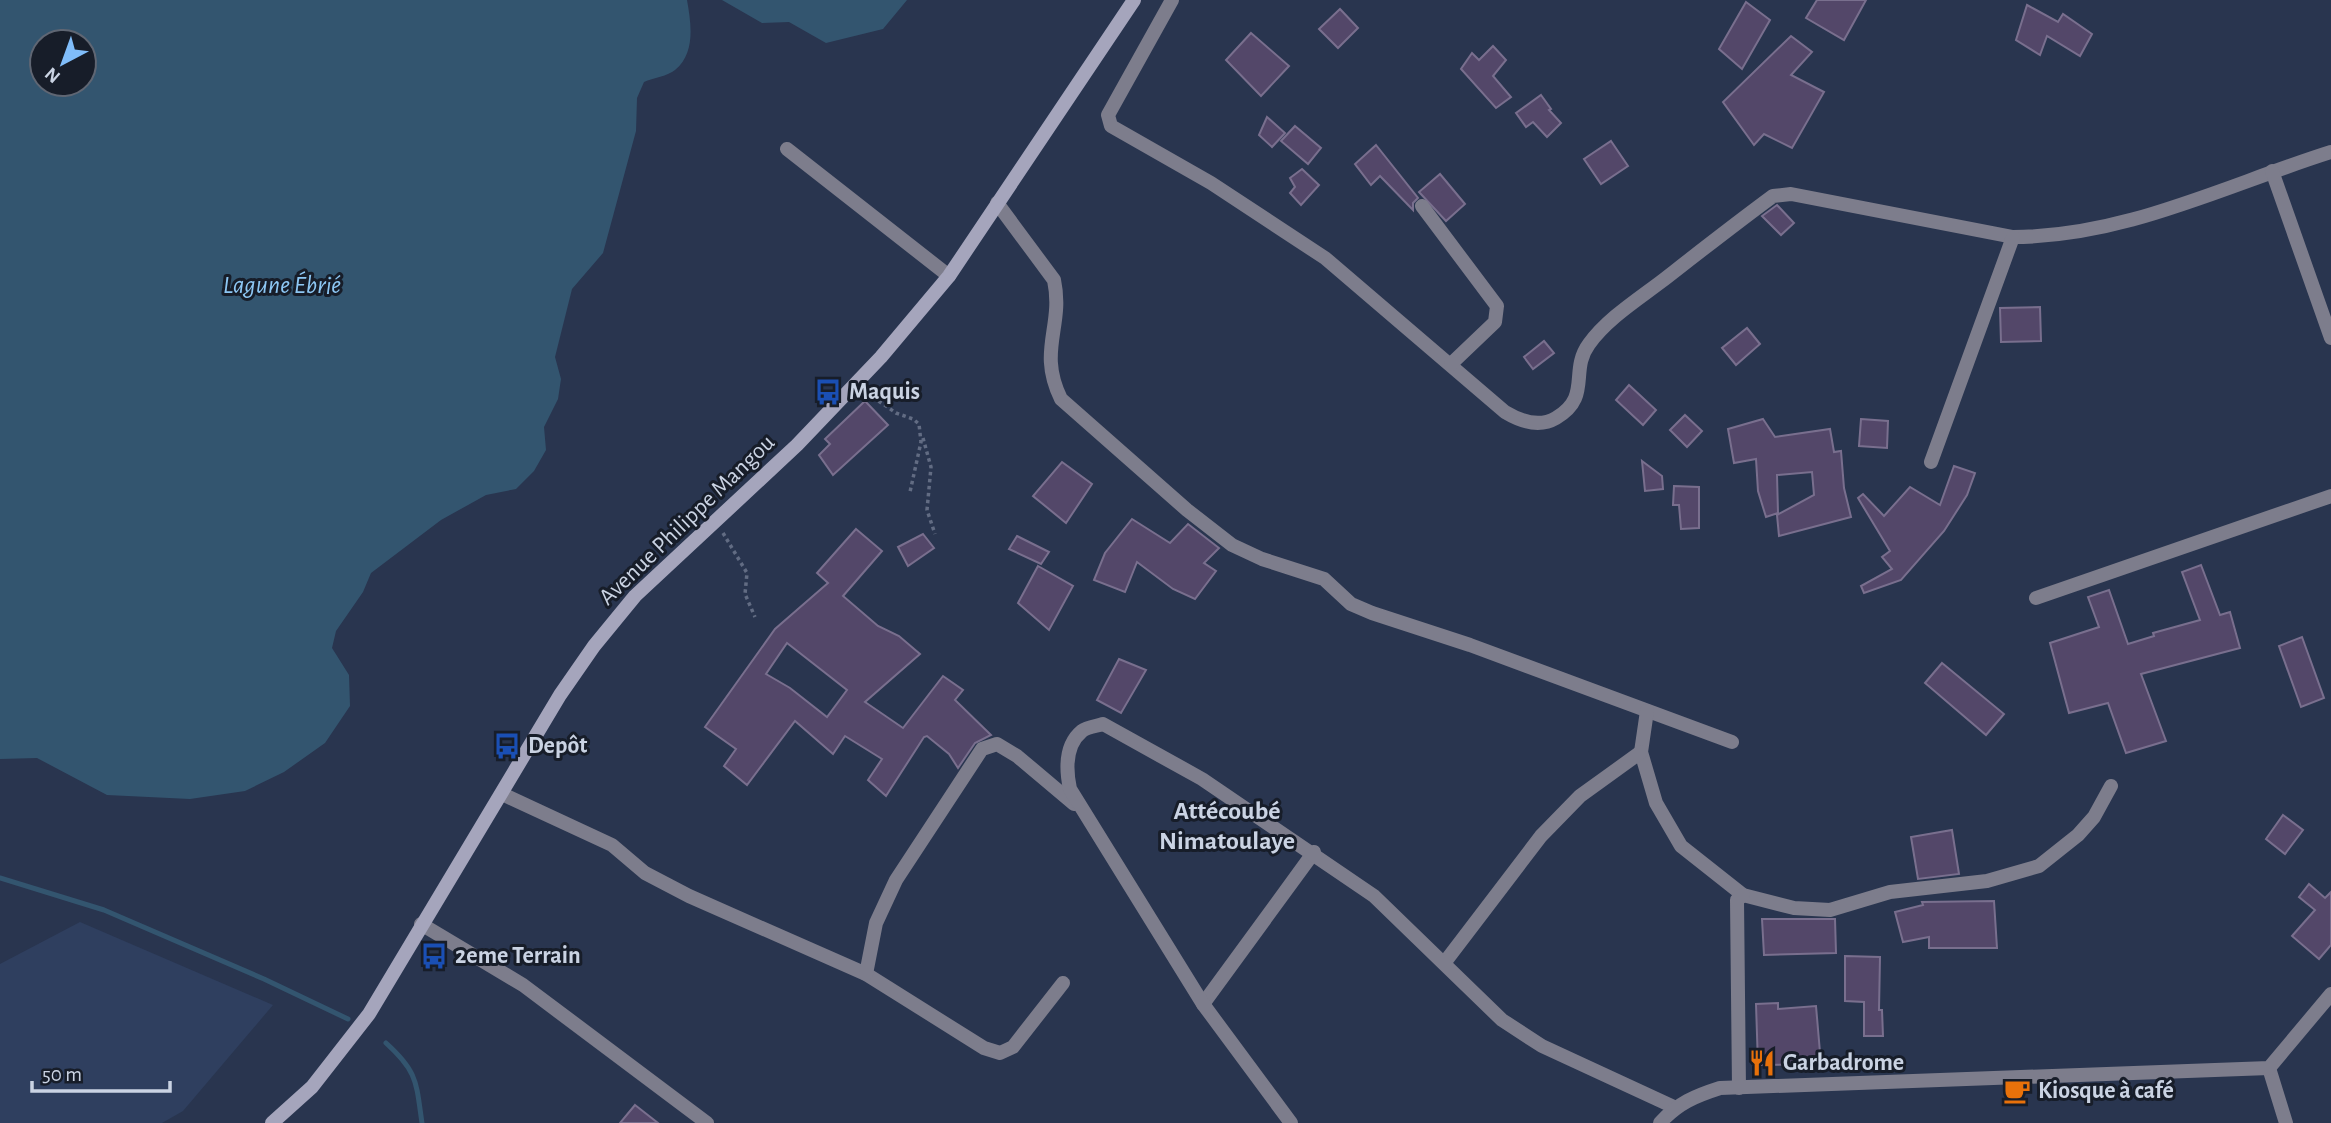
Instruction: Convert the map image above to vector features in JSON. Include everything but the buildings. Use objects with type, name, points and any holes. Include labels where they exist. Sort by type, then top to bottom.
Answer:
[{"type":"street","name":"Avenue Philippe Mangou","points":[[272,1123],[312,1087],[369,1014],[560,695],[594,646],[635,596],[716,523],[856,384],[949,276],[1134,0]]},
{"type":"street","points":[[1172,0],[1108,116],[1111,127],[1211,184],[1325,258],[1505,412],[1521,421],[1554,420],[1569,408],[1580,393],[1580,363],[1596,335],[1620,313],[1773,196],[1791,194],[2013,237],[2076,234],[2130,222],[2331,152]]},
{"type":"street","points":[[787,149],[949,276]]},
{"type":"street","points":[[2272,171],[2331,338]]},
{"type":"street","points":[[998,202],[1054,280],[1057,295],[1050,344],[1050,377],[1061,399],[1187,510],[1232,545],[1262,559],[1324,579],[1351,604],[1372,613],[1470,645],[1732,742]]},
{"type":"street","points":[[1422,206],[1497,306],[1495,322],[1451,364]]},
{"type":"street","points":[[1931,462],[2013,237]]},
{"type":"street","points":[[2036,598],[2331,496]]},
{"type":"street","points":[[1647,711],[1641,752],[1656,803],[1681,846],[1743,895],[1794,908],[1830,910],[1900,890],[1987,880],[2039,866],[2061,852],[2094,817],[2111,786]]},
{"type":"street","points":[[1291,1123],[1203,1004],[1070,789],[1066,771],[1070,749],[1082,731],[1103,724],[1202,779],[1314,852],[1374,896],[1502,1020],[1542,1046],[1674,1107]]},
{"type":"street","points":[[866,975],[876,923],[897,880],[982,748],[997,744],[1017,756],[1086,814]]},
{"type":"street","points":[[1445,962],[1541,836],[1580,796],[1641,752]]},
{"type":"street","points":[[502,794],[612,845],[645,873],[689,896],[866,975],[961,1036],[1000,1053],[1013,1046],[1063,983]]},
{"type":"street","points":[[1203,1004],[1314,852]]},
{"type":"street","points":[[1739,1088],[1737,900],[1743,895]]},
{"type":"street","points":[[421,925],[523,985],[707,1123]]},
{"type":"street","points":[[1660,1123],[1674,1107],[1696,1095],[1720,1088],[2269,1068],[2331,994]]},
{"type":"street","points":[[2269,1068],[2286,1123]]},
{"type":"path","points":[[856,384],[896,413],[913,418],[919,424],[932,467],[927,510],[934,534]]},
{"type":"path","points":[[910,492],[922,442],[919,424]]},
{"type":"path","points":[[716,523],[747,573],[745,594],[755,617]]},
{"type":"shaded area","points":[[80,922],[273,1005],[183,1111],[162,1123],[0,1123],[0,964]]},
{"type":"water","name":"Lagune Ébrié","points":[[0,0],[687,0],[690,37],[686,55],[672,72],[644,82],[637,98],[636,131],[603,253],[572,289],[555,357],[561,379],[558,399],[544,427],[546,450],[534,471],[516,489],[486,495],[441,520],[371,573],[363,592],[336,631],[332,648],[349,675],[350,706],[325,743],[284,772],[245,791],[190,799],[107,795],[37,758],[0,759]]},
{"type":"water","points":[[722,0],[907,0],[883,29],[826,43],[789,22],[762,23]]},
{"type":"waterway","points":[[0,878],[104,910],[264,979],[348,1019]]},
{"type":"waterway","points":[[386,1043],[404,1062],[414,1078],[422,1123]]},
{"type":"place","name":"Maquis","points":[[828,392]]},
{"type":"place","name":"Depôt","points":[[507,746]]},
{"type":"place","name":"2eme Terrain","points":[[434,956]]},
{"type":"place","name":"Garbadrome","points":[[1762,1063]]},
{"type":"place","name":"Kiosque à café","points":[[2017,1091]]},
{"type":"district","name":"Attécoubé Nimatoulaye","points":[[1227,826]]}]
